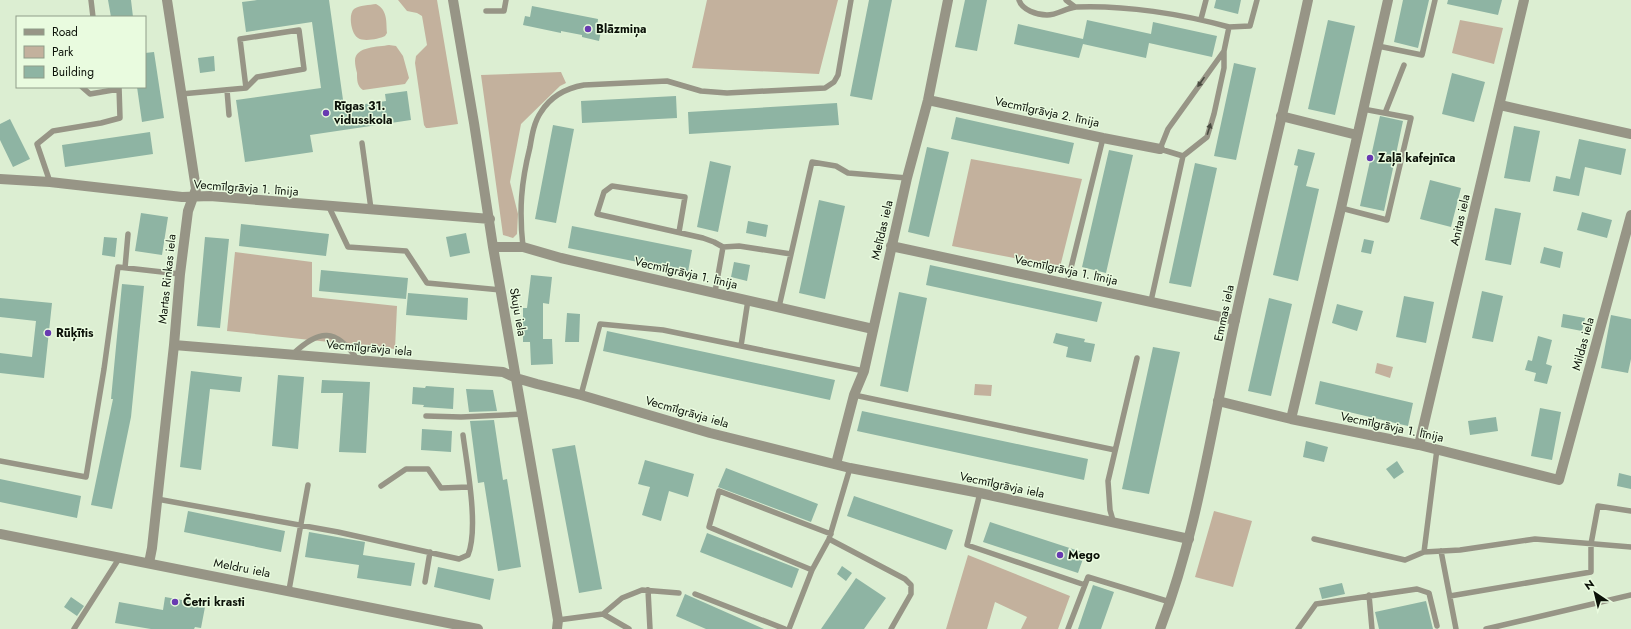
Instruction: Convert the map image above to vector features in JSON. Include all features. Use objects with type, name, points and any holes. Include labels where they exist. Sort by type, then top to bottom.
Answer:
[{"type":"street","name":"Martas Rinkas iela","points":[[149,563],[174,345],[180,274],[188,212],[196,189],[167,0]]},
{"type":"street","name":"Skuju iela","points":[[453,0],[490,219],[500,290],[523,414],[558,624]]},
{"type":"street","name":"Melīdas iela","points":[[836,464],[854,395],[864,371],[907,178],[928,100],[948,0]]},
{"type":"street","name":"Emmas iela","points":[[1160,629],[1170,602],[1189,539],[1235,320],[1308,0]]},
{"type":"street","points":[[1291,419],[1388,0]]},
{"type":"street","name":"Anitas iela","points":[[1420,445],[1524,0]]},
{"type":"street","name":"Vecmīlgrāvja 2. līnija","points":[[928,100],[1160,149]]},
{"type":"street","points":[[1500,105],[1631,134]]},
{"type":"street","points":[[1281,116],[1357,135]]},
{"type":"street","name":"Vecmīlgrāvja 1. līnija","points":[[0,179],[50,182],[182,197],[210,196],[490,219]]},
{"type":"street","name":"Mildas iela","points":[[1558,480],[1631,215]]},
{"type":"street","name":"Vecmīlgrāvja 1. līnija","points":[[891,246],[1235,320]]},
{"type":"street","name":"Vecmīlgrāvja 1. līnija","points":[[493,247],[523,247],[561,258],[873,329]]},
{"type":"street","name":"Vecmīlgrāvja iela","points":[[174,345],[503,372],[516,378],[581,395],[710,433],[850,468],[980,493],[1114,524],[1189,539]]},
{"type":"street","name":"Vecmīlgrāvja 1. līnija","points":[[1218,402],[1291,419],[1420,445],[1558,480]]},
{"type":"street","name":"Meldru iela","points":[[0,534],[290,590],[478,629]]},
{"type":"lane","points":[[91,0],[93,16]]},
{"type":"lane","points":[[486,11],[504,11],[506,0]]},
{"type":"lane","points":[[523,247],[520,222],[521,193],[526,158],[534,125],[541,112],[563,91],[584,85],[666,81],[701,91],[726,93],[825,88],[834,82],[838,75],[851,0]]},
{"type":"lane","points":[[1019,0],[1020,4],[1030,12],[1048,15],[1075,7],[1124,8],[1201,20],[1228,27],[1250,26],[1257,0]]},
{"type":"lane","points":[[1066,0],[1075,7]]},
{"type":"lane","points":[[1201,20],[1206,0]]},
{"type":"lane","points":[[1378,46],[1422,55],[1435,0]]},
{"type":"lane","points":[[1151,301],[1183,156],[1207,137],[1214,114],[1224,68],[1224,51],[1228,27]]},
{"type":"lane","points":[[181,94],[246,88],[257,77],[304,69],[299,30],[240,39],[246,88]]},
{"type":"lane","points":[[1183,156],[1160,149],[1168,129],[1224,51]]},
{"type":"lane","points":[[1385,113],[1404,65]]},
{"type":"lane","points":[[50,182],[37,144],[53,131],[101,123],[120,118],[119,88],[90,94],[83,88]]},
{"type":"lane","points":[[227,90],[229,115]]},
{"type":"lane","points":[[1341,208],[1387,220],[1411,118],[1363,109]]},
{"type":"lane","points":[[1067,284],[1103,138]]},
{"type":"lane","points":[[362,144],[370,209]]},
{"type":"lane","points":[[779,307],[812,162],[836,166],[848,173],[907,178]]},
{"type":"lane","points":[[679,232],[685,197],[612,186],[604,192],[597,214],[703,238],[723,247],[739,246],[791,254]]},
{"type":"lane","points":[[329,206],[348,247],[406,251],[427,283],[500,290]]},
{"type":"lane","points":[[125,268],[128,234]]},
{"type":"lane","points":[[715,292],[723,247]]},
{"type":"lane","points":[[0,461],[86,477],[104,369],[118,267],[180,274]]},
{"type":"lane","points":[[740,346],[748,300]]},
{"type":"lane","points":[[581,395],[600,324],[663,330],[864,371]]},
{"type":"lane","points":[[292,355],[307,343],[317,338],[330,335],[338,338],[350,349],[357,359]]},
{"type":"lane","points":[[1114,524],[1110,510],[1108,481],[1137,358]]},
{"type":"lane","points":[[854,395],[1115,450]]},
{"type":"lane","points":[[426,416],[461,417],[523,414]]},
{"type":"lane","points":[[157,499],[459,558],[468,555],[471,547],[473,520],[463,435]]},
{"type":"lane","points":[[1424,552],[1437,450]]},
{"type":"lane","points":[[789,629],[812,570],[830,536],[850,468]]},
{"type":"lane","points":[[381,486],[406,469],[428,469],[440,488],[469,487]]},
{"type":"lane","points":[[290,590],[308,485]]},
{"type":"lane","points":[[812,570],[709,527],[719,491],[830,536],[905,579],[911,585],[911,594],[891,629]]},
{"type":"lane","points":[[980,493],[967,545],[1085,585]]},
{"type":"lane","points":[[1450,596],[1591,572],[1591,544],[1598,506],[1631,510]]},
{"type":"lane","points":[[1314,539],[1405,560],[1424,552],[1460,550],[1535,539],[1631,547]]},
{"type":"lane","points":[[1441,551],[1456,629]]},
{"type":"lane","points":[[425,582],[430,552]]},
{"type":"lane","points":[[74,629],[120,557]]},
{"type":"lane","points":[[1068,629],[1088,577],[1170,602]]},
{"type":"lane","points":[[1298,629],[1316,604],[1417,589],[1429,593],[1437,626]]},
{"type":"lane","points":[[558,624],[603,614],[622,598],[642,590],[679,593]]},
{"type":"lane","points":[[648,590],[650,629]]},
{"type":"lane","points":[[695,594],[785,629]]},
{"type":"lane","points":[[1369,595],[1372,629]]},
{"type":"lane","points":[[1486,629],[1631,595]]},
{"type":"lane","points":[[603,614],[629,629]]},
{"type":"green space","points":[[398,0],[437,0],[458,124],[429,128],[426,128],[424,125],[415,63],[416,56],[427,45],[422,16],[417,13],[407,11]]},
{"type":"green space","points":[[707,0],[838,0],[819,74],[692,68]]},
{"type":"green space","points":[[376,4],[383,10],[387,33],[385,36],[375,39],[364,40],[358,38],[351,24],[352,12],[354,9],[365,5]]},
{"type":"green space","points":[[1460,20],[1503,28],[1494,64],[1452,53]]},
{"type":"green space","points":[[389,45],[396,46],[403,56],[409,78],[405,84],[363,90],[358,83],[355,62],[356,56],[359,52],[368,48]]},
{"type":"green space","points":[[561,72],[566,83],[560,86],[521,124],[510,182],[518,214],[517,234],[513,238],[503,235],[481,75]]},
{"type":"green space","points":[[971,159],[1082,179],[1060,267],[952,246]]},
{"type":"green space","points":[[235,252],[312,262],[312,297],[397,306],[395,349],[227,331]]},
{"type":"green space","points":[[1377,363],[1393,367],[1390,378],[1375,373]]},
{"type":"green space","points":[[975,384],[992,385],[991,396],[974,395]]},
{"type":"green space","points":[[1214,511],[1252,521],[1233,587],[1195,577]]},
{"type":"green space","points":[[968,555],[1070,596],[1058,629],[1021,629],[1027,617],[995,602],[987,629],[946,629]]},
{"type":"building","points":[[108,0],[131,0],[133,16],[111,16]]},
{"type":"building","points":[[257,0],[329,0],[344,107],[386,101],[385,94],[407,91],[411,120],[310,135],[313,152],[245,162],[236,100],[321,88],[312,22],[246,32],[242,2]]},
{"type":"building","points":[[869,0],[892,0],[872,100],[850,96]]},
{"type":"building","points":[[965,0],[987,0],[977,51],[955,47]]},
{"type":"building","points":[[1216,0],[1241,0],[1238,14],[1214,8]]},
{"type":"building","points":[[1403,0],[1429,0],[1418,48],[1394,42]]},
{"type":"building","points":[[1448,0],[1502,0],[1498,15],[1447,4]]},
{"type":"building","points":[[532,6],[598,19],[597,30],[601,31],[599,41],[582,37],[582,35],[561,31],[561,33],[523,25],[525,16],[530,17]]},
{"type":"building","points":[[1087,20],[1151,34],[1153,22],[1217,36],[1212,57],[1149,43],[1146,58],[1083,44],[1079,58],[1014,44],[1018,24],[1083,39]]},
{"type":"building","points":[[1328,20],[1355,26],[1335,115],[1308,109]]},
{"type":"building","points":[[154,52],[164,118],[142,122],[137,88],[146,88],[146,53]]},
{"type":"building","points":[[214,56],[215,71],[200,73],[198,58]]},
{"type":"building","points":[[1234,63],[1256,68],[1236,160],[1214,156]]},
{"type":"building","points":[[1452,73],[1485,82],[1474,122],[1442,114]]},
{"type":"building","points":[[676,96],[677,118],[582,123],[581,101]]},
{"type":"building","points":[[837,103],[839,125],[689,134],[688,112]]},
{"type":"building","points":[[1380,116],[1403,121],[1384,211],[1360,206]]},
{"type":"building","points":[[956,117],[1074,143],[1069,164],[951,139]]},
{"type":"building","points":[[10,119],[30,159],[13,167],[0,140],[0,124]]},
{"type":"building","points":[[553,125],[574,129],[556,223],[535,219]]},
{"type":"building","points":[[1514,126],[1540,131],[1530,182],[1504,178]]},
{"type":"building","points":[[150,132],[153,154],[65,167],[62,145]]},
{"type":"building","points":[[1579,139],[1626,149],[1621,175],[1585,167],[1579,196],[1553,191],[1556,176],[1570,179]]},
{"type":"building","points":[[927,147],[949,152],[929,237],[908,232]]},
{"type":"building","points":[[1298,149],[1315,153],[1306,186],[1319,189],[1298,281],[1273,275],[1298,166],[1294,165]]},
{"type":"building","points":[[1109,150],[1133,155],[1106,273],[1082,267]]},
{"type":"building","points":[[710,161],[731,166],[718,232],[697,227]]},
{"type":"building","points":[[1195,163],[1217,168],[1191,287],[1169,283]]},
{"type":"building","points":[[1430,180],[1461,188],[1451,227],[1420,219]]},
{"type":"building","points":[[819,200],[845,206],[825,299],[799,293]]},
{"type":"building","points":[[1495,208],[1521,213],[1511,265],[1485,260]]},
{"type":"building","points":[[1582,212],[1612,220],[1607,238],[1577,230]]},
{"type":"building","points":[[141,213],[168,217],[162,255],[135,251]]},
{"type":"building","points":[[748,221],[768,225],[766,237],[746,233]]},
{"type":"building","points":[[241,224],[329,234],[326,256],[239,246]]},
{"type":"building","points":[[572,226],[692,250],[688,272],[568,248]]},
{"type":"building","points":[[466,233],[470,253],[450,257],[446,237]]},
{"type":"building","points":[[104,237],[117,238],[115,257],[102,255]]},
{"type":"building","points":[[205,237],[229,239],[220,328],[197,326]]},
{"type":"building","points":[[1364,239],[1374,241],[1371,254],[1361,252]]},
{"type":"building","points":[[1544,247],[1563,252],[1560,268],[1540,263]]},
{"type":"building","points":[[734,262],[750,265],[747,281],[731,277]]},
{"type":"building","points":[[930,265],[1102,302],[1097,322],[926,285]]},
{"type":"building","points":[[321,270],[408,278],[406,299],[319,291]]},
{"type":"building","points":[[531,275],[552,277],[549,304],[543,303],[543,339],[552,339],[553,364],[531,365],[530,342],[523,342],[523,308],[527,308]]},
{"type":"building","points":[[122,284],[144,286],[131,417],[112,509],[91,505],[113,399],[111,399]]},
{"type":"building","points":[[1482,291],[1503,296],[1493,342],[1472,338]]},
{"type":"building","points":[[899,292],[927,298],[908,392],[880,386]]},
{"type":"building","points":[[408,293],[468,298],[467,320],[406,315]]},
{"type":"building","points":[[1404,296],[1434,302],[1426,343],[1396,337]]},
{"type":"building","points":[[0,298],[52,303],[44,378],[0,373],[0,353],[32,357],[36,321],[0,317]]},
{"type":"building","points":[[1269,298],[1292,304],[1271,396],[1248,391]]},
{"type":"building","points":[[1337,304],[1363,311],[1357,331],[1332,323]]},
{"type":"building","points":[[567,313],[580,314],[579,342],[565,342]]},
{"type":"building","points":[[1563,314],[1585,318],[1582,331],[1561,327]]},
{"type":"building","points":[[1611,315],[1631,319],[1631,359],[1628,373],[1601,368]]},
{"type":"building","points":[[607,331],[835,380],[830,400],[603,351]]},
{"type":"building","points":[[1056,333],[1085,339],[1084,342],[1095,344],[1091,362],[1066,357],[1068,347],[1053,343]]},
{"type":"building","points":[[1538,336],[1552,340],[1546,364],[1552,366],[1547,384],[1534,381],[1536,373],[1525,370],[1528,360],[1532,361]]},
{"type":"building","points":[[1153,347],[1180,352],[1149,494],[1122,489]]},
{"type":"building","points":[[191,371],[242,377],[240,392],[210,389],[201,470],[180,467]]},
{"type":"building","points":[[278,375],[304,377],[298,449],[272,446]]},
{"type":"building","points":[[322,380],[370,382],[366,453],[339,452],[343,393],[321,393]]},
{"type":"building","points":[[1320,381],[1413,403],[1408,426],[1315,404]]},
{"type":"building","points":[[426,386],[454,388],[453,409],[423,407],[424,405],[412,404],[413,387],[425,388]]},
{"type":"building","points":[[466,389],[493,390],[497,411],[469,412]]},
{"type":"building","points":[[1540,408],[1561,412],[1552,460],[1531,456]]},
{"type":"building","points":[[862,411],[1088,459],[1084,480],[857,431]]},
{"type":"building","points":[[1496,417],[1498,431],[1470,435],[1468,421]]},
{"type":"building","points":[[494,420],[503,480],[507,479],[521,567],[498,571],[484,482],[478,483],[470,421]]},
{"type":"building","points":[[422,429],[452,431],[451,452],[421,450]]},
{"type":"building","points":[[1306,441],[1328,447],[1324,462],[1303,457]]},
{"type":"building","points":[[575,445],[602,589],[579,593],[552,449]]},
{"type":"building","points":[[645,460],[694,474],[688,497],[669,491],[661,521],[642,515],[650,487],[638,484]]},
{"type":"building","points":[[1397,461],[1404,472],[1394,479],[1386,469]]},
{"type":"building","points":[[726,468],[818,504],[811,522],[718,487]]},
{"type":"building","points":[[1619,473],[1631,476],[1631,489],[1617,486]]},
{"type":"building","points":[[0,479],[81,496],[77,518],[0,502]]},
{"type":"building","points":[[854,496],[953,530],[946,550],[847,516]]},
{"type":"building","points":[[188,511],[285,531],[281,552],[184,532]]},
{"type":"building","points":[[990,522],[1085,553],[1078,573],[983,542]]},
{"type":"building","points":[[309,532],[365,542],[363,555],[415,563],[411,586],[357,578],[359,565],[305,557]]},
{"type":"building","points":[[707,533],[799,569],[792,588],[700,552]]},
{"type":"building","points":[[842,566],[852,573],[846,581],[837,574]]},
{"type":"building","points":[[438,567],[494,579],[490,600],[434,587]]},
{"type":"building","points":[[856,578],[886,598],[864,629],[821,629]]},
{"type":"building","points":[[1342,583],[1345,594],[1322,599],[1319,588]]},
{"type":"building","points":[[1093,585],[1114,592],[1101,629],[1078,629]]},
{"type":"building","points":[[685,594],[764,629],[706,629],[676,616]]},
{"type":"building","points":[[71,597],[84,606],[77,616],[64,607]]},
{"type":"building","points":[[165,597],[199,603],[199,605],[205,607],[201,628],[151,629],[115,623],[119,602],[163,610]]},
{"type":"building","points":[[1426,601],[1433,629],[1379,629],[1375,612]]},
{"type":"place","name":"Blāzmiņa","points":[[588,29]]},
{"type":"place","name":"Rīgas 31. vidusskola","points":[[326,113]]},
{"type":"place","name":"Zaļā kafejnīca","points":[[1370,158]]},
{"type":"place","name":"Rūķītis","points":[[48,333]]},
{"type":"place","name":"Mego","points":[[1060,555]]},
{"type":"place","name":"Četri krasti","points":[[175,602]]}]
